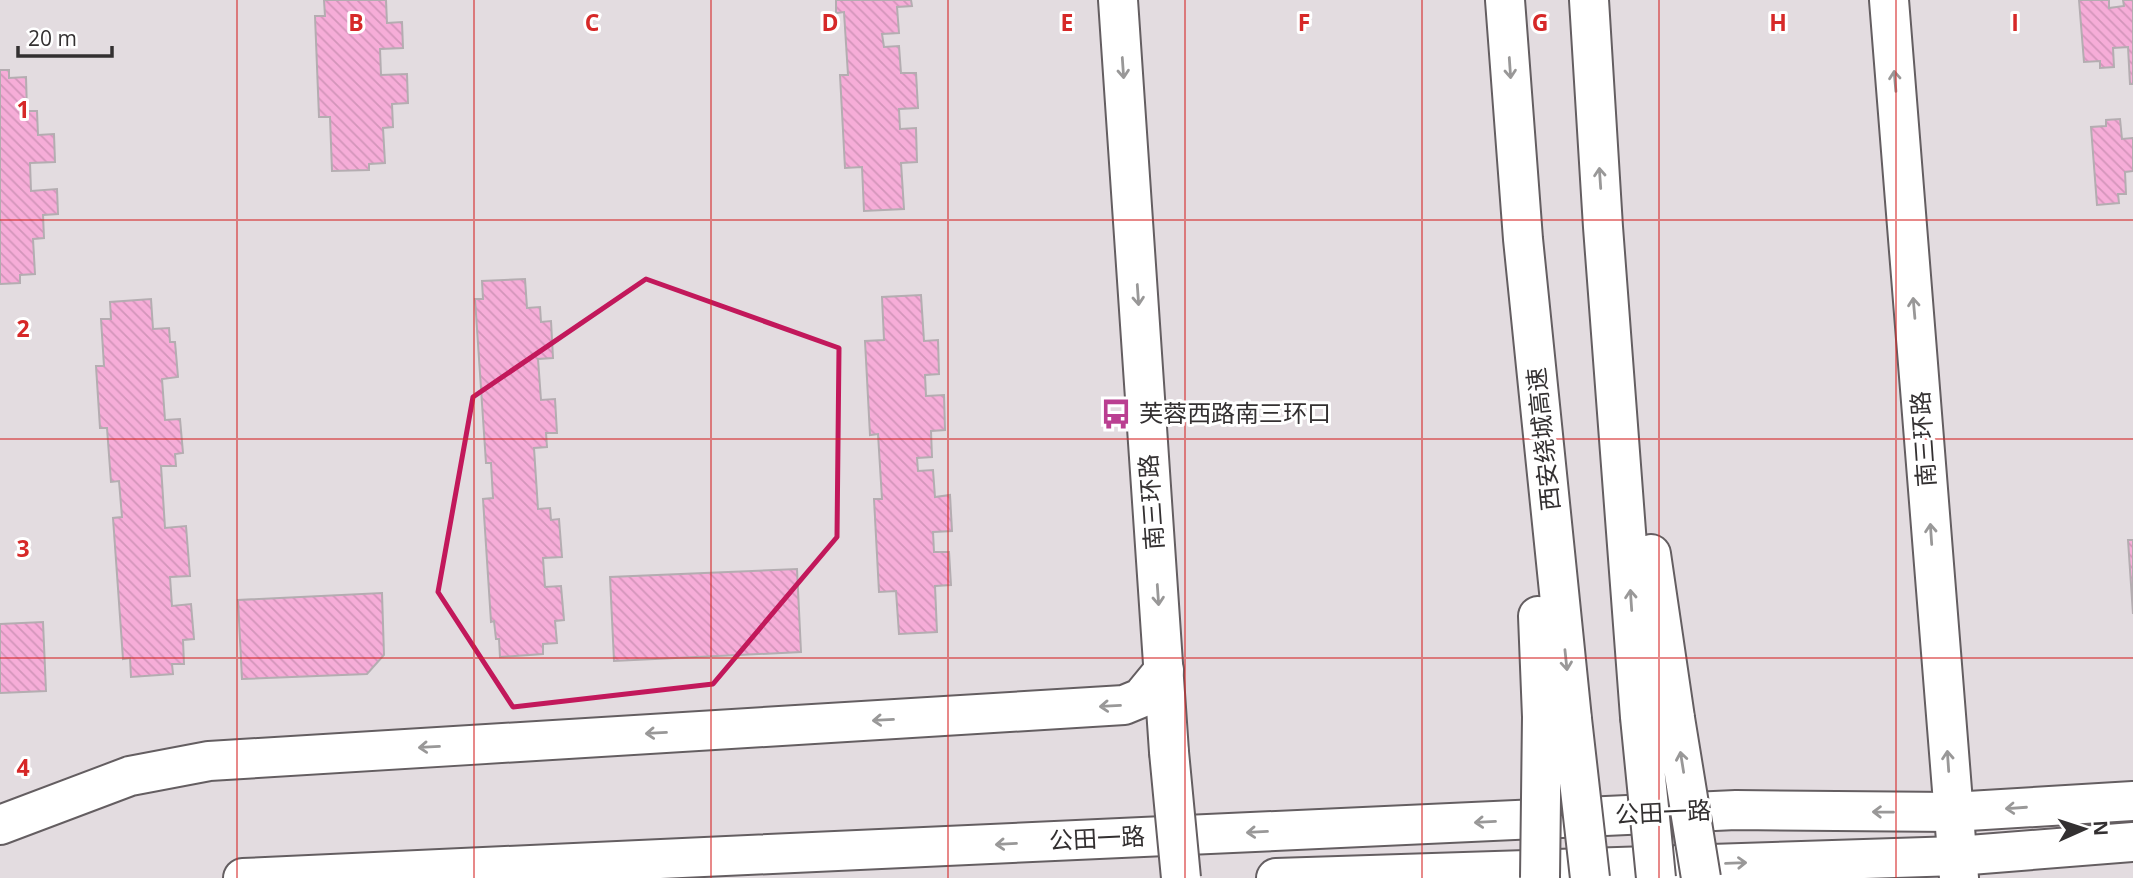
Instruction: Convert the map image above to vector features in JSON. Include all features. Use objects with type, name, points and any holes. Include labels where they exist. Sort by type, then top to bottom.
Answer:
[{"type":"main road","name":"南三环路","points":[[1118,0],[1169,752],[1181,878]]},
{"type":"main road","name":"西安绕城高速","points":[[1505,0],[1557,718],[1590,878]]},
{"type":"main road","name":"南三环路","points":[[1889,0],[1958,867]]},
{"type":"main road","points":[[1589,4],[1603,228],[1657,718],[1656,878]]},
{"type":"main road","points":[[0,825],[130,776],[209,761],[1124,705],[1141,698],[1164,670]]},
{"type":"main road","points":[[1540,878],[1557,718]]},
{"type":"main road","points":[[1657,718],[1701,878]]},
{"type":"main road","name":"公田一路","points":[[243,878],[1736,810],[1952,812],[2133,801]]},
{"type":"main road","points":[[1276,878],[1958,867],[2133,842]]},
{"type":"highlighted area","points":[[646,279],[839,348],[837,537],[713,684],[513,707],[438,592],[473,397]]},
{"type":"building","points":[[324,0],[386,0],[387,23],[402,22],[403,48],[380,49],[381,75],[407,74],[408,103],[392,104],[393,127],[383,128],[385,163],[369,164],[369,170],[332,171],[330,117],[319,117],[315,16],[325,16]]},
{"type":"building","points":[[836,0],[911,0],[912,6],[897,7],[899,33],[882,34],[884,47],[899,46],[901,73],[916,73],[918,108],[899,109],[900,129],[916,128],[917,162],[901,163],[904,209],[864,211],[862,167],[845,168],[840,75],[848,75],[844,12],[836,13]]},
{"type":"building","points":[[2079,0],[2109,0],[2109,8],[2124,6],[2123,0],[2133,0],[2133,84],[2130,84],[2128,47],[2113,48],[2114,67],[2100,68],[2100,61],[2084,62]]},
{"type":"building","points":[[0,70],[9,70],[9,78],[26,77],[27,111],[37,111],[38,135],[54,134],[55,162],[30,163],[31,191],[57,189],[58,214],[43,215],[44,238],[33,239],[35,274],[20,275],[20,283],[0,284]]},
{"type":"building","points":[[2120,119],[2122,139],[2133,138],[2133,171],[2125,172],[2126,194],[2118,194],[2119,203],[2097,205],[2091,127],[2106,126],[2106,120]]},
{"type":"building","points":[[525,279],[527,308],[540,307],[541,322],[551,321],[553,358],[538,359],[541,400],[555,399],[557,433],[546,433],[547,447],[534,448],[538,509],[550,508],[551,520],[559,519],[562,557],[543,558],[545,587],[561,586],[564,620],[555,621],[557,643],[543,644],[543,654],[500,657],[499,639],[496,639],[494,621],[491,622],[483,499],[493,498],[491,463],[486,463],[475,299],[483,299],[482,281]]},
{"type":"building","points":[[921,295],[924,341],[938,340],[939,374],[925,375],[926,396],[944,395],[945,430],[931,431],[932,457],[917,458],[918,471],[933,470],[935,497],[950,495],[952,531],[933,532],[934,552],[949,552],[951,585],[935,586],[937,632],[899,634],[896,591],[879,592],[874,499],[882,499],[878,434],[870,435],[865,341],[884,340],[882,297]]},
{"type":"building","points":[[151,299],[153,329],[169,328],[170,342],[175,342],[178,377],[162,379],[165,420],[180,419],[183,453],[175,454],[176,466],[161,466],[165,528],[186,526],[190,576],[170,577],[172,606],[191,604],[194,639],[183,640],[184,664],[172,664],[173,674],[131,677],[130,658],[123,659],[113,518],[122,517],[119,481],[111,482],[107,428],[100,428],[96,366],[104,366],[101,319],[111,319],[110,302]]},
{"type":"building","points":[[2128,540],[2133,540],[2133,614]]},
{"type":"building","points":[[797,569],[801,652],[614,661],[610,577]]},
{"type":"building","points":[[382,593],[384,655],[367,674],[242,679],[238,600]]},
{"type":"building","points":[[43,622],[46,691],[0,693],[0,624]]},
{"type":"place","name":"芙蓉西路南三环口","points":[[1116,414]]}]
